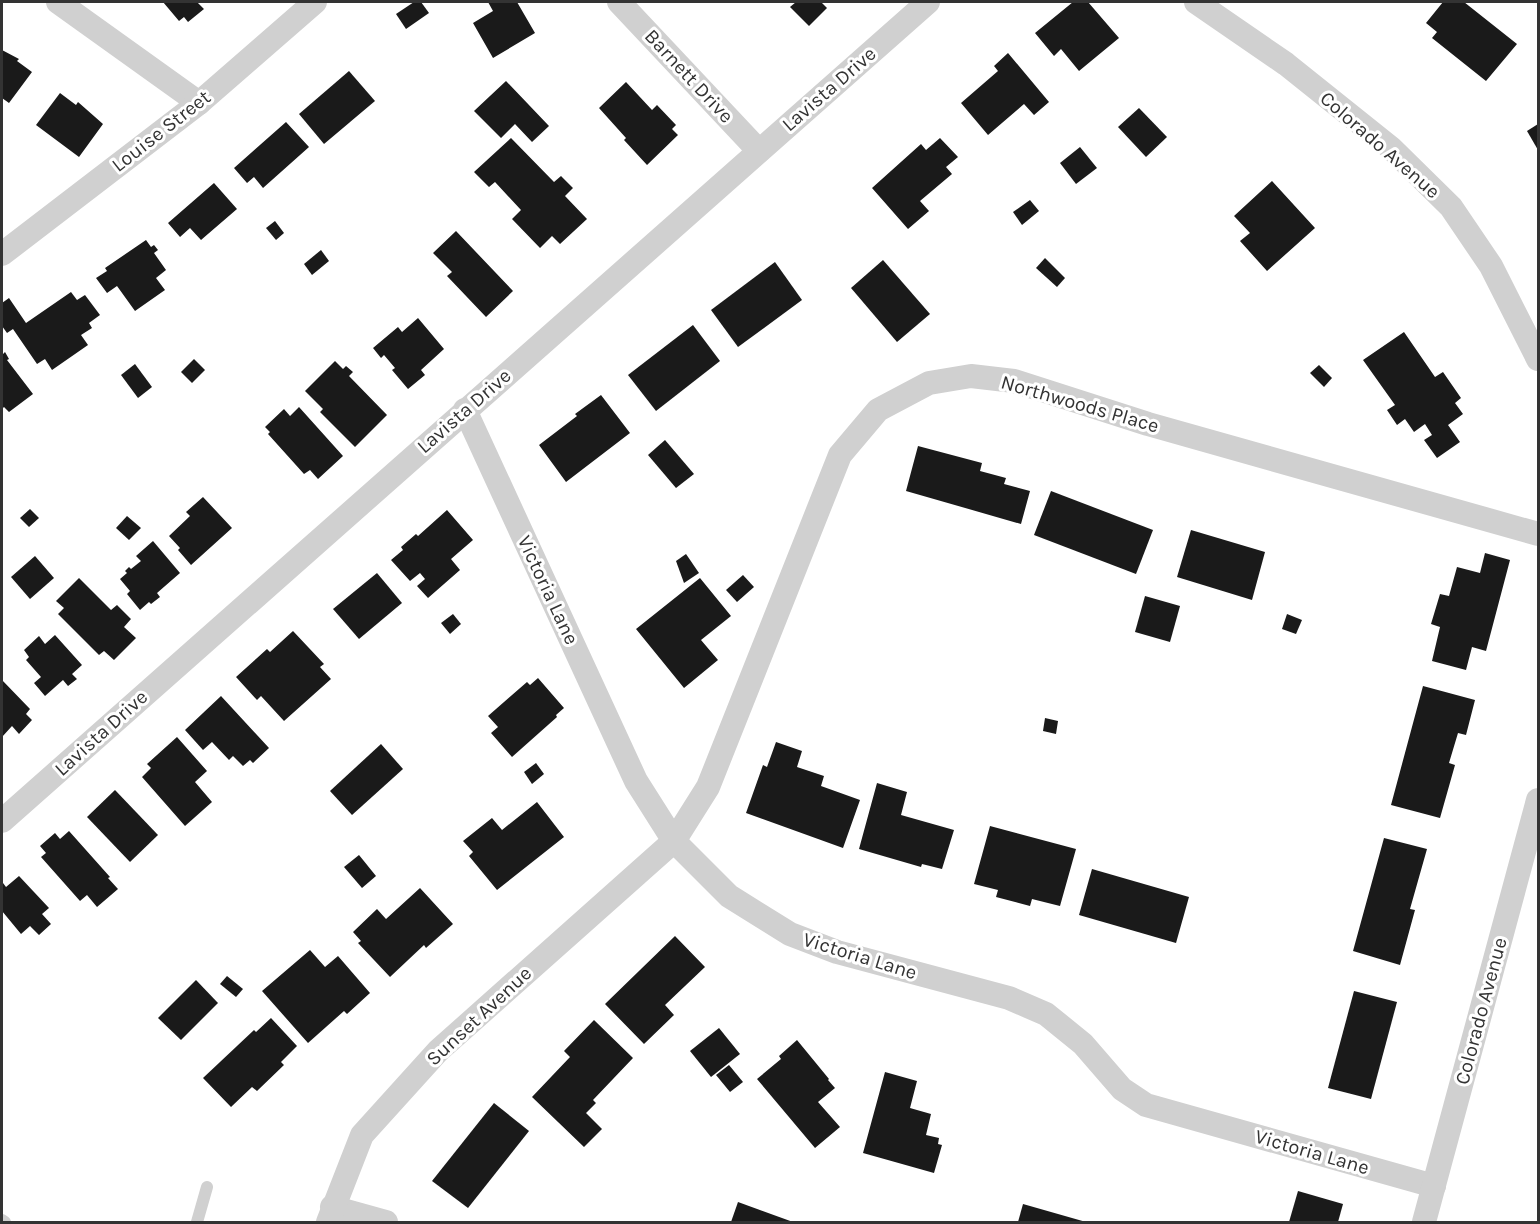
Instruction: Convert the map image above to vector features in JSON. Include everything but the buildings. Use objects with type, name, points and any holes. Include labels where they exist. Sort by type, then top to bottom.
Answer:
[{"type":"street","points":[[58,2],[199,103]]},
{"type":"street","name":"Louise Street","points":[[2,254],[199,103],[315,2]]},
{"type":"street","name":"Barnett Drive","points":[[619,2],[759,151]]},
{"type":"street","name":"Lavista Drive","points":[[2,821],[928,2]]},
{"type":"street","name":"Colorado Avenue","points":[[1196,2],[1286,64],[1365,127],[1391,148],[1450,207],[1491,266],[1539,359]]},
{"type":"street","name":"Northwoods Place","points":[[674,841],[708,787],[840,455],[878,410],[929,383],[971,376],[1014,381],[1148,424],[1539,534]]},
{"type":"street","name":"Victoria Lane","points":[[465,410],[636,781],[674,841],[729,896],[790,934],[837,952],[1009,998],[1046,1014],[1083,1044],[1122,1089],[1146,1105],[1434,1186]]},
{"type":"street","name":"Colorado Avenue","points":[[1424,1222],[1539,800]]},
{"type":"street","name":"Sunset Avenue","points":[[330,1215],[362,1135],[438,1051],[674,841]]},
{"type":"street","points":[[330,1215],[386,1222]]},
{"type":"lane","points":[[197,1222],[207,1187]]}]
